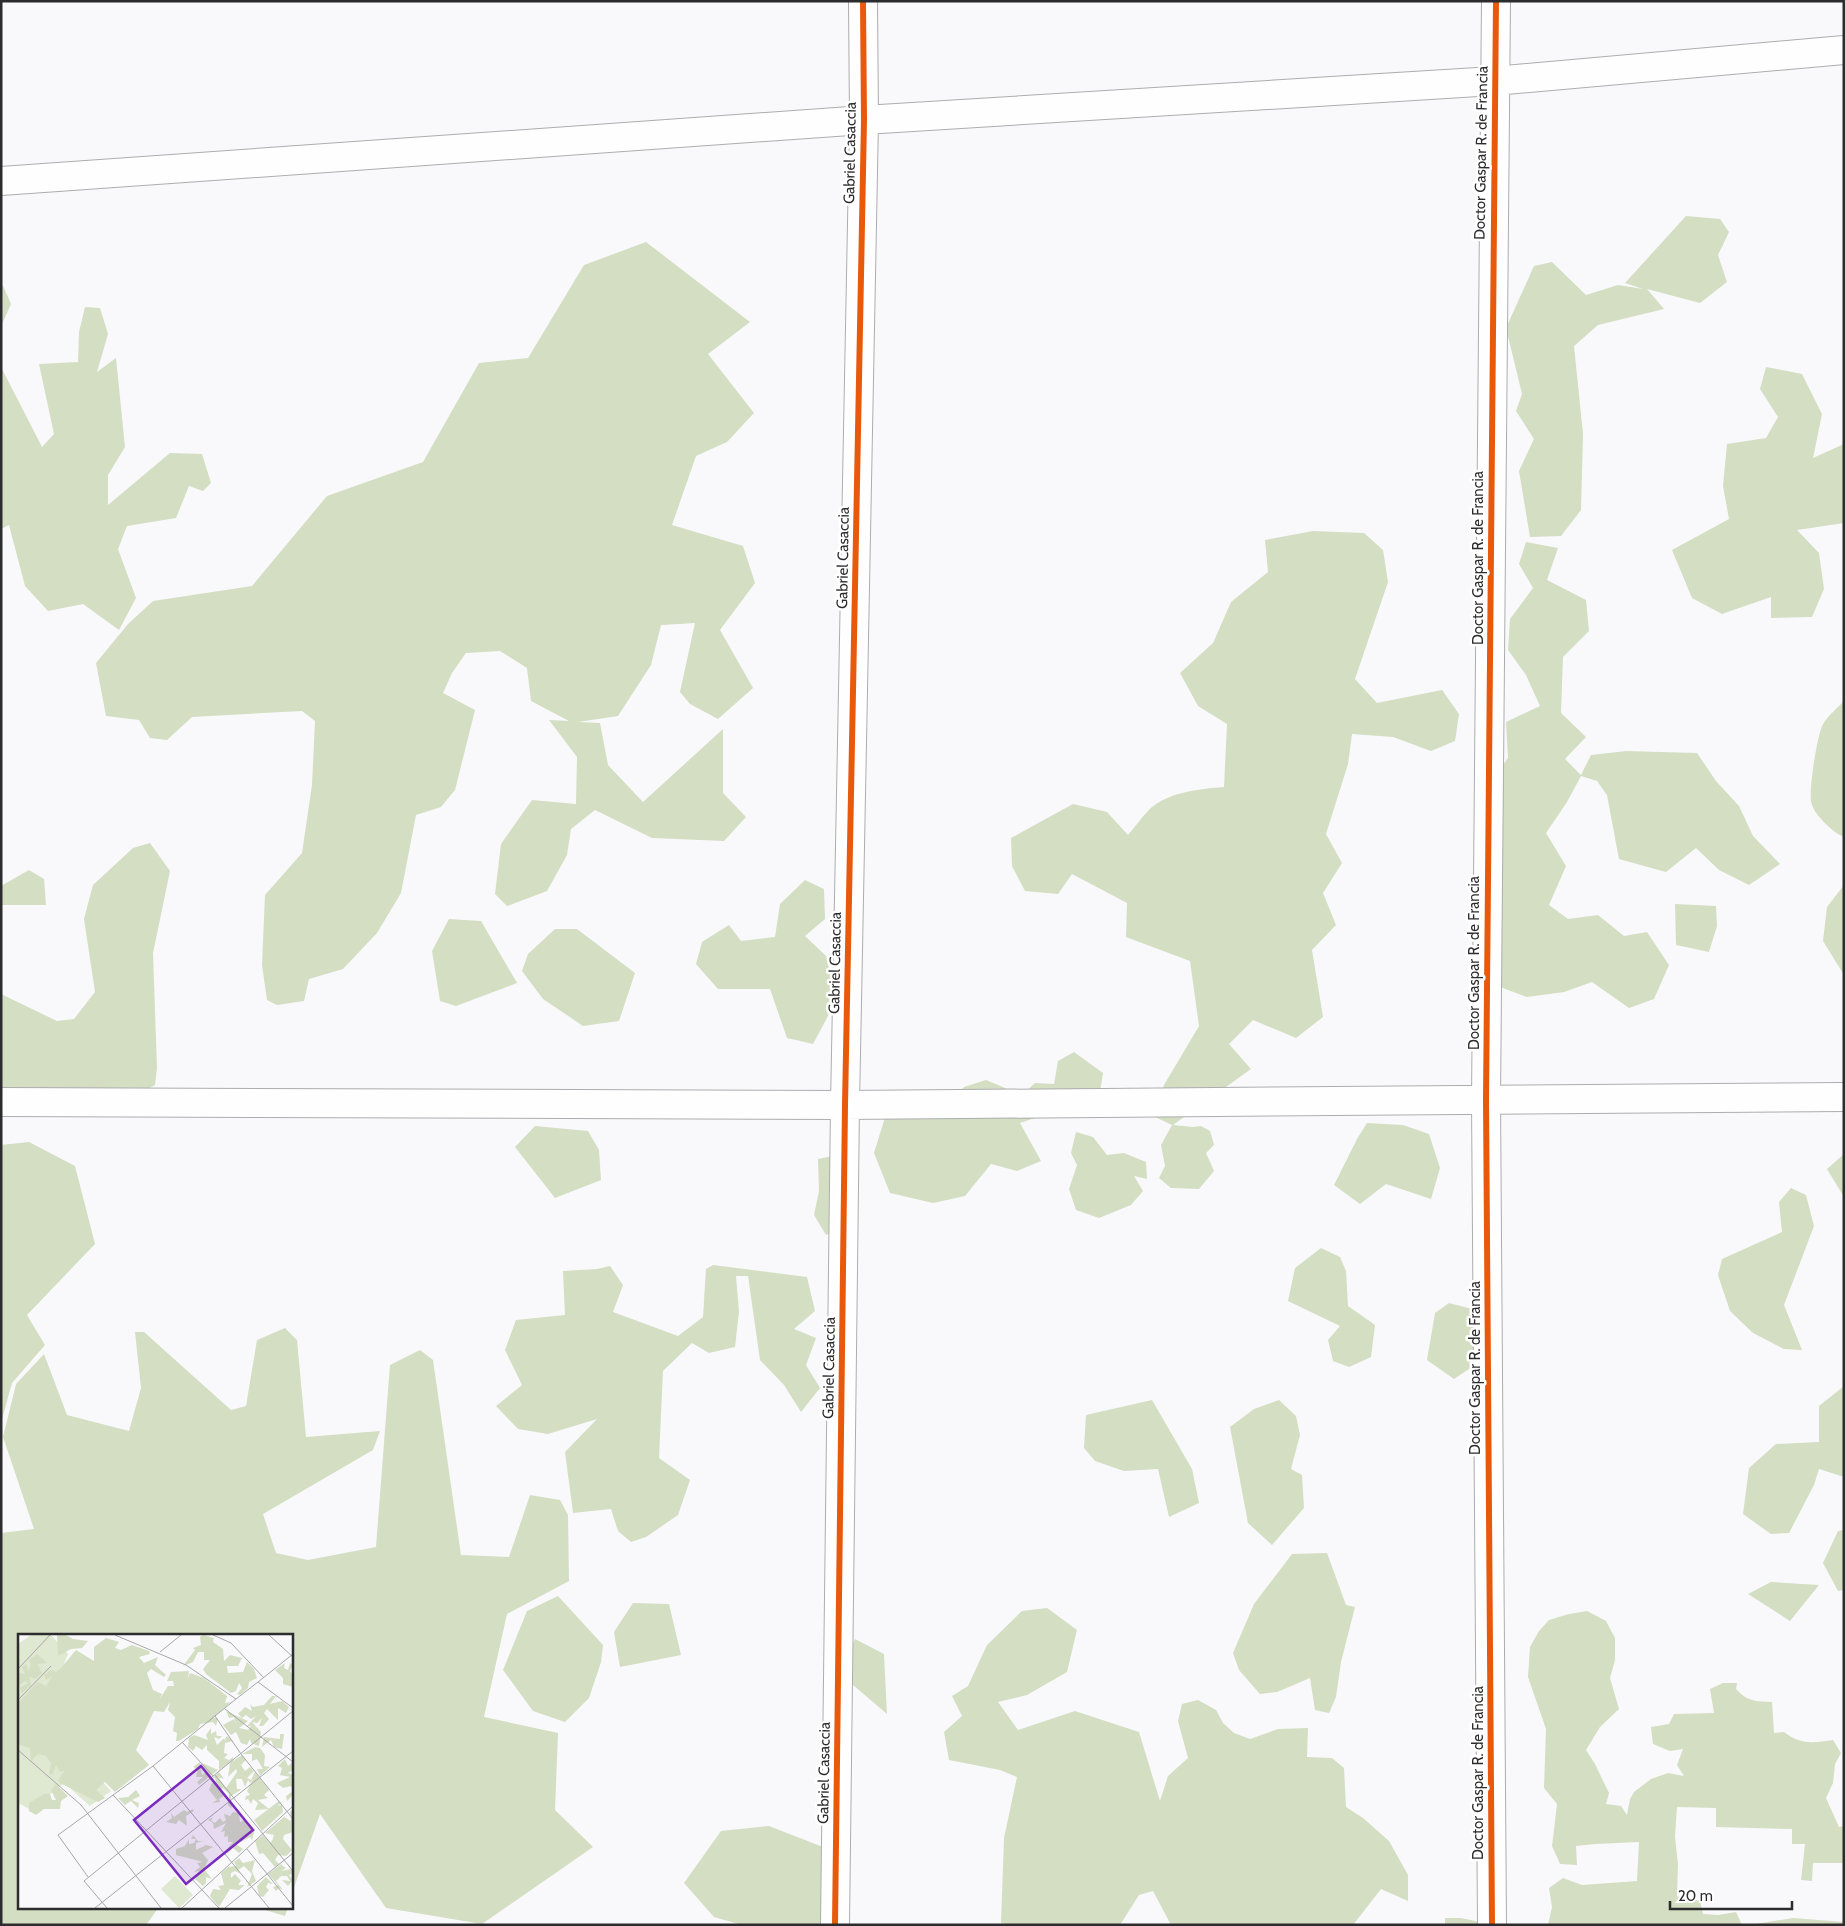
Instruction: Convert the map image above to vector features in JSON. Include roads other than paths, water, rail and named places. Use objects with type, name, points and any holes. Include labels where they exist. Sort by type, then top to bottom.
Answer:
[{"type":"street","name":"Gabriel Casaccia","points":[[834,1925],[845,1106],[864,120],[863,1]]},
{"type":"street","name":"Doctor Gaspar R. de Francia","points":[[1492,1925],[1486,1100],[1496,1]]},
{"type":"street","points":[[1,181],[864,120],[1494,81],[1844,50]]},
{"type":"street","points":[[1,1102],[845,1106],[1844,1097]]}]
